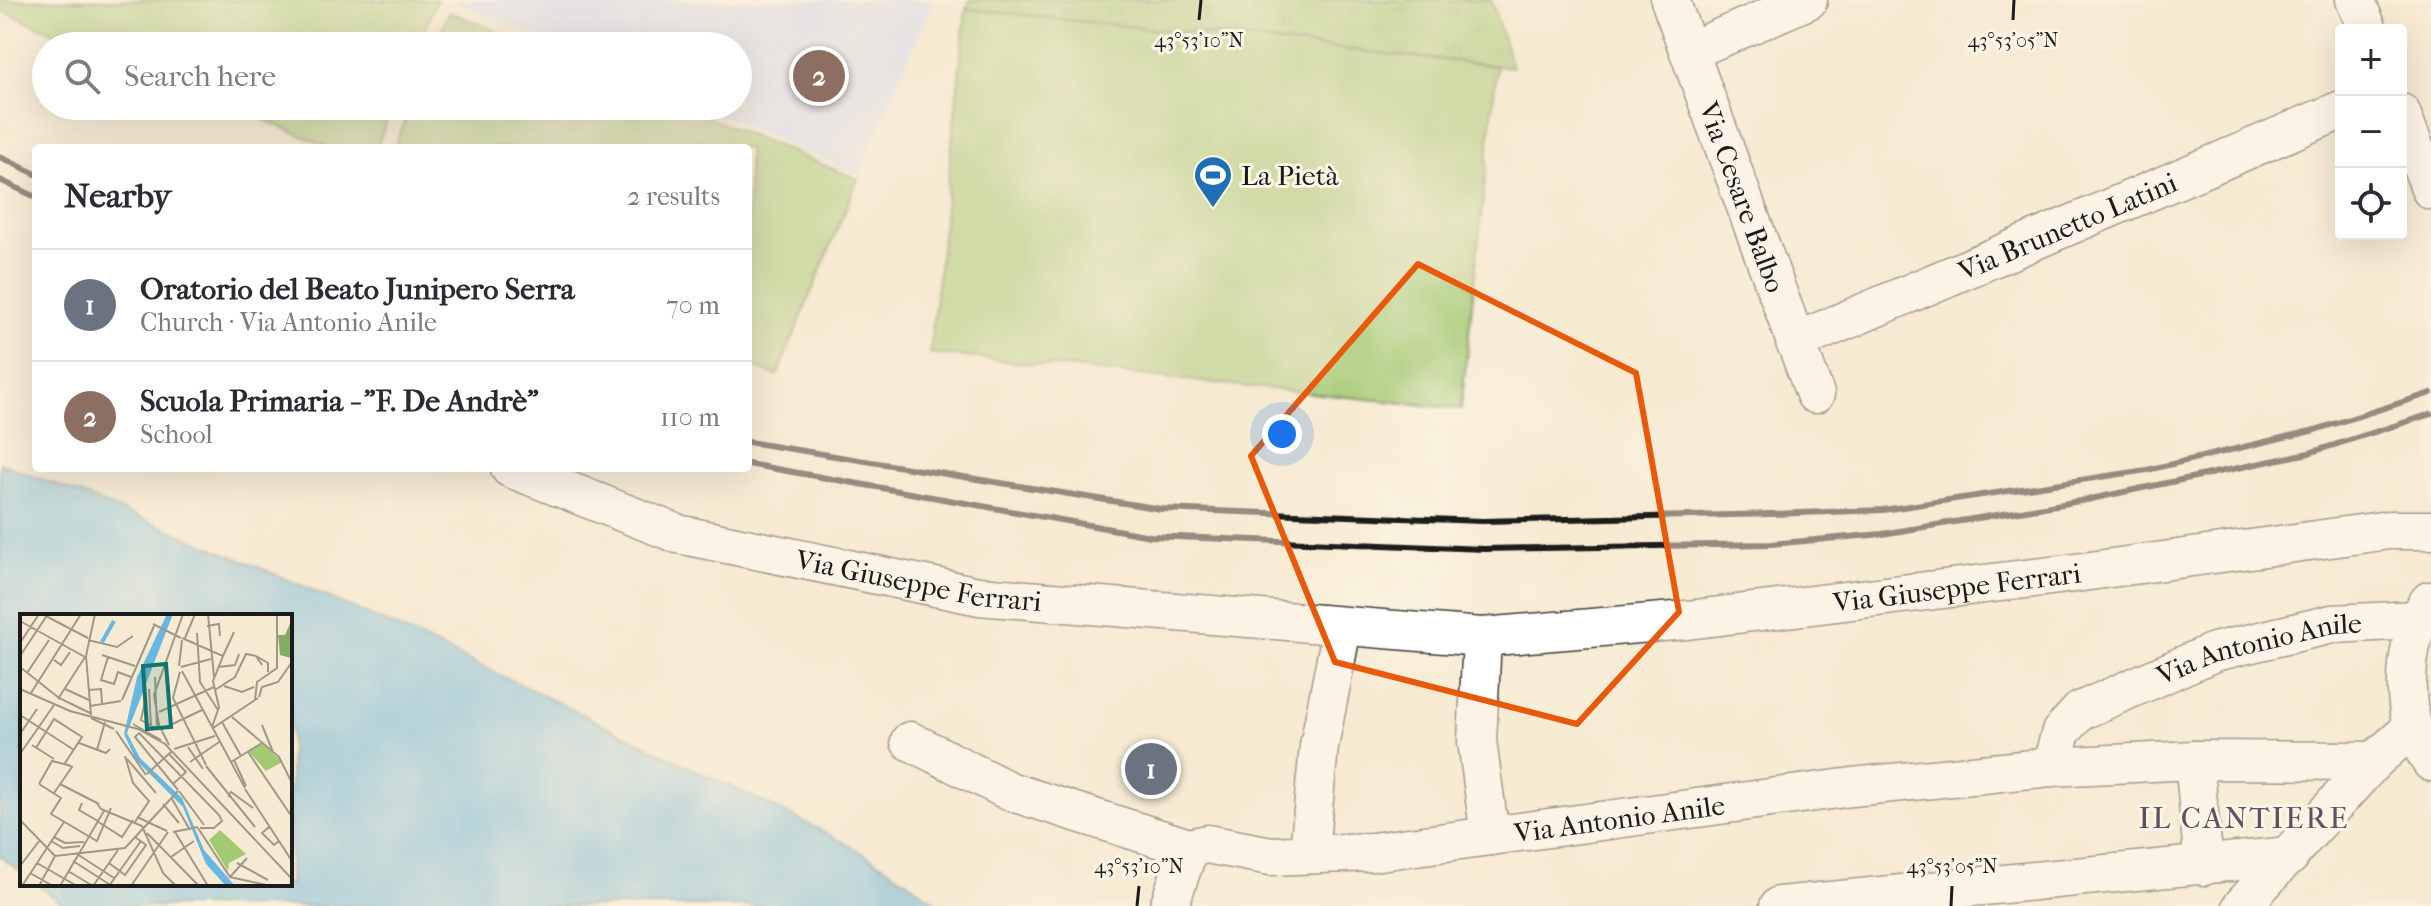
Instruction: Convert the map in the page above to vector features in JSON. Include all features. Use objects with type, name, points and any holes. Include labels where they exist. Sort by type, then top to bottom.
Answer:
[{"type":"street","name":"Via Cesare Balbo","points":[[1670,0],[1815,394]]},
{"type":"street","points":[[1690,51],[1808,0]]},
{"type":"street","points":[[2355,0],[2365,24]]},
{"type":"street","name":"Via Brunetto Latini","points":[[1795,342],[2335,113]]},
{"type":"street","points":[[2407,128],[2431,190]]},
{"type":"street","name":"Via Giuseppe Ferrari","points":[[520,472],[678,534],[874,577],[979,596],[1342,628],[1482,637],[1687,620],[2075,573],[2389,530],[2431,530]]},
{"type":"street","points":[[2423,610],[2407,672],[2413,727],[2431,762]]},
{"type":"street","name":"Via Antonio Anile","points":[[2051,767],[2061,732],[2080,711],[2214,652],[2332,624],[2423,610]]},
{"type":"street","points":[[1309,853],[1319,746],[1342,628]]},
{"type":"street","points":[[1482,637],[1477,741],[1490,836]]},
{"type":"street","points":[[2242,906],[2374,761],[2413,727]]},
{"type":"street","name":"Via Antonio Anile","points":[[910,741],[1009,791],[1189,848],[1207,844],[1271,856],[1372,852],[1852,787],[2051,767],[2194,760],[2374,761]]},
{"type":"street","points":[[2194,760],[2204,866]]},
{"type":"street","points":[[1169,906],[1189,848]]},
{"type":"street","points":[[1779,906],[2290,856]]},
{"type":"highlighted area","points":[[1418,264],[1636,373],[1679,612],[1577,724],[1335,662],[1251,456]]},
{"type":"shaded area","points":[[459,0],[933,0],[858,175],[730,120],[752,120],[752,32],[526,32],[458,3]]},
{"type":"green space","points":[[0,0],[437,0],[424,32],[53,32],[0,10]]},
{"type":"green space","points":[[970,0],[1491,0],[1512,67],[966,9]]},
{"type":"green space","name":"La Pietà","points":[[966,9],[1497,66],[1461,409],[930,353]]},
{"type":"green space","points":[[449,12],[498,32],[441,32]]},
{"type":"green space","points":[[264,120],[387,120],[378,144],[321,144]]},
{"type":"green space","points":[[405,120],[713,120],[858,179],[777,376],[752,367],[752,144],[396,144]]},
{"type":"water","points":[[0,463],[261,568],[518,684],[818,829],[882,864],[940,906],[66,906],[40,886],[292,886],[292,614],[20,614],[20,871],[0,856]]},
{"type":"railway","points":[[0,157],[32,172]]},
{"type":"railway","points":[[0,180],[32,195]]},
{"type":"railway","points":[[752,443],[1161,509],[1482,521],[1773,514],[1883,510],[2147,470],[2315,430],[2431,393]]},
{"type":"railway","points":[[752,465],[1150,536],[1484,549],[1771,544],[1882,534],[2086,500],[2309,453],[2431,414]]},
{"type":"place","name":"Scuola Primaria - \"F. De Andrè\"","points":[[819,76]]},
{"type":"place","name":"La Pietà","points":[[1213,209]]},
{"type":"place","name":"Oratorio del Beato Junipero Serra","points":[[1151,769]]},
{"type":"district","name":"IL CANTIERE","points":[[2244,818]]}]
